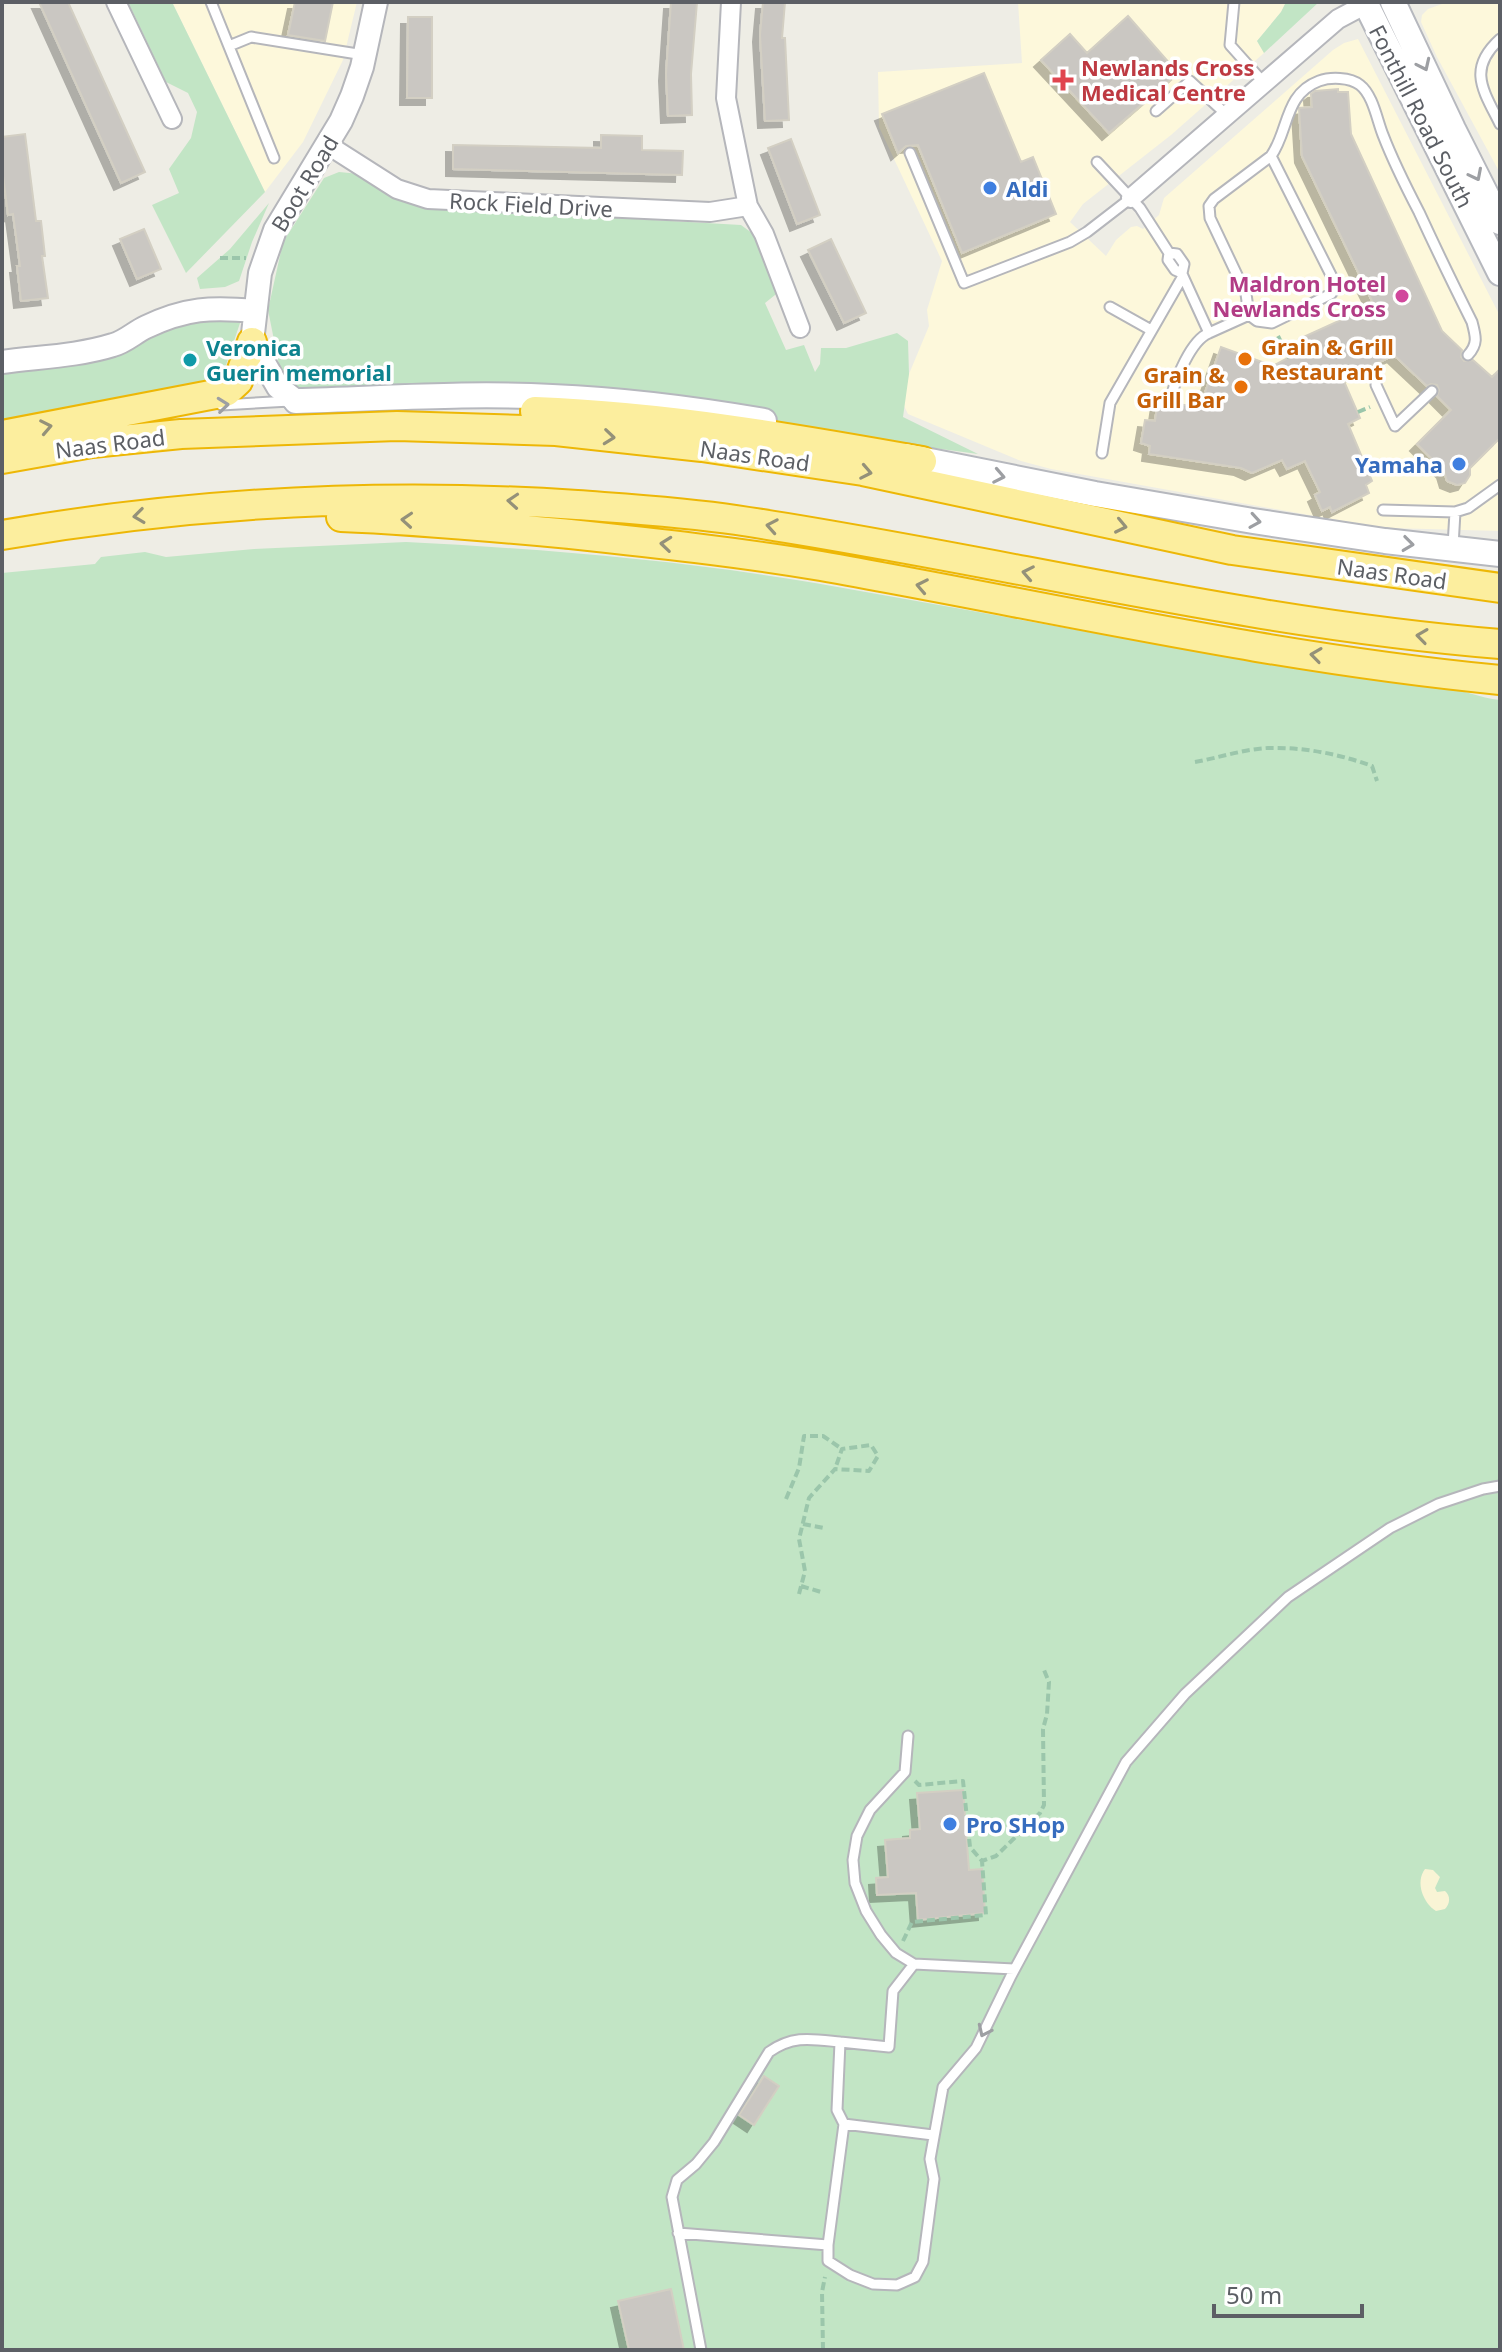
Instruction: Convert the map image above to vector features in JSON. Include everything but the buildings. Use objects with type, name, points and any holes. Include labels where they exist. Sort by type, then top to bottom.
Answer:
[{"type":"highway","points":[[2,435],[226,392],[238,381],[252,342]]},
{"type":"highway","points":[[195,433],[296,418],[536,411],[693,423],[922,461]]},
{"type":"highway","name":"Naas Road","points":[[2,459],[92,443],[195,433],[413,426],[556,431],[702,447],[863,471],[1232,550],[1500,588]]},
{"type":"highway","points":[[2,535],[217,506],[360,499],[489,499],[613,508],[732,519],[1234,610],[1500,644]]},
{"type":"highway","points":[[217,506],[274,516],[397,519],[688,546],[820,566],[1243,645],[1500,680]]},
{"type":"main road","name":"Fonthill Road South","points":[[1393,2],[1500,222]]},
{"type":"main road","name":"Fonthill Road South","points":[[1367,3],[1500,273]]},
{"type":"main road","points":[[296,401],[500,396],[632,402],[809,430],[922,461],[1152,504],[1385,541],[1500,554]]},
{"type":"street","points":[[116,2],[172,119]]},
{"type":"street","name":"Boot Road","points":[[252,342],[260,273],[275,230],[328,145],[352,96],[376,2]]},
{"type":"street","points":[[731,2],[726,98],[748,206],[764,234],[800,328]]},
{"type":"street","points":[[1131,198],[1338,19],[1367,3]]},
{"type":"street","name":"Rock Field Drive","points":[[328,145],[397,189],[428,199],[710,212],[748,206]]},
{"type":"street","points":[[2,362],[117,345],[159,321],[197,309],[255,311]]},
{"type":"street","points":[[252,342],[278,387],[296,401]]},
{"type":"lane","points":[[211,2],[274,158]]},
{"type":"lane","points":[[1234,2],[1230,45],[1264,83]]},
{"type":"lane","points":[[229,46],[251,37],[364,55]]},
{"type":"lane","points":[[1500,39],[1485,55],[1480,74],[1481,87],[1500,124]]},
{"type":"lane","points":[[1271,156],[1334,281],[1334,290],[1272,323],[1257,321],[1249,315],[1246,294],[1210,218],[1209,206],[1271,156],[1278,146],[1287,113],[1296,99],[1316,82],[1347,80],[1360,85],[1368,96],[1389,151],[1472,322],[1477,340],[1468,355]]},
{"type":"lane","points":[[1156,111],[1190,81],[1227,115]]},
{"type":"lane","points":[[910,153],[964,283],[1070,242],[1131,198]]},
{"type":"lane","points":[[1097,162],[1147,218],[1169,253],[1177,254],[1184,264],[1182,274],[1110,403],[1102,453]]},
{"type":"lane","points":[[1182,274],[1209,333]]},
{"type":"lane","points":[[1110,307],[1151,330]]},
{"type":"lane","points":[[1171,398],[1175,381],[1201,336],[1249,315]]},
{"type":"lane","points":[[1376,385],[1395,426],[1432,391]]},
{"type":"lane","name":"Naas Road","points":[[90,418],[249,402],[296,401]]},
{"type":"lane","points":[[1383,510],[1455,512],[1468,508],[1500,485]]},
{"type":"lane","points":[[1453,549],[1455,512]]},
{"type":"lane","points":[[840,2042],[837,2110],[844,2124],[828,2261],[850,2275],[873,2284],[897,2285],[915,2277],[923,2262],[934,2179],[930,2159],[943,2087],[976,2048],[1014,1969],[1126,1762],[1185,1694],[1288,1597],[1390,1528],[1438,1504],[1500,1486]]},
{"type":"lane","points":[[908,1736],[905,1772],[870,1810],[857,1836],[853,1860],[855,1883],[866,1911],[896,1953],[914,1964],[1014,1969]]},
{"type":"lane","points":[[701,2350],[672,2197],[677,2180],[696,2164],[714,2142],[769,2052],[782,2042],[798,2038],[889,2047],[893,1991],[914,1964]]},
{"type":"lane","points":[[844,2124],[933,2135]]},
{"type":"lane","points":[[678,2233],[828,2245]]},
{"type":"path","points":[[220,258],[247,258]]},
{"type":"path","points":[[1272,323],[1289,358]]},
{"type":"path","points":[[1195,762],[1266,748],[1308,750],[1372,766],[1377,781]]},
{"type":"path","points":[[786,1499],[799,1468],[804,1436],[823,1436],[842,1449],[871,1445],[878,1456],[869,1471],[835,1469]]},
{"type":"path","points":[[799,1594],[805,1571],[799,1539],[809,1498],[835,1469],[842,1449]]},
{"type":"path","points":[[803,1524],[824,1528]]},
{"type":"path","points":[[801,1586],[821,1592]]},
{"type":"path","points":[[982,1861],[996,1856],[1040,1813],[1044,1805],[1043,1729],[1049,1682],[1044,1670]]},
{"type":"path","points":[[896,1953],[912,1922],[986,1915],[982,1861],[970,1847],[963,1781],[919,1785],[905,1772]]},
{"type":"path","points":[[823,2350],[822,2292],[828,2261]]},
{"type":"shaded area","points":[[172,2],[357,2],[343,60],[303,142],[265,192]]},
{"type":"shaded area","points":[[1018,2],[1286,2],[1257,41],[1264,53],[1171,135],[1083,204],[1070,222],[1106,256],[1116,240],[1131,227],[1143,229],[1159,215],[1164,198],[1333,50],[1358,39],[1500,316],[1500,531],[1390,528],[1359,524],[1051,469],[1021,461],[908,414],[903,404],[909,374],[929,326],[927,310],[942,261],[879,127],[878,72],[1022,63]]},
{"type":"shaded area","points":[[1455,3],[1500,3],[1500,173],[1421,22],[1422,15],[1428,9]]},
{"type":"green space","points":[[128,2],[172,2],[265,192],[186,273],[152,205],[179,193],[169,169],[191,138],[197,112],[188,93],[166,82]]},
{"type":"green space","points":[[1286,2],[1319,2],[1264,53],[1257,41]]},
{"type":"green space","points":[[339,172],[360,174],[411,204],[741,225],[756,236],[780,291],[765,303],[786,350],[804,345],[815,372],[820,364],[821,348],[846,348],[897,333],[908,341],[909,374],[903,417],[978,454],[882,441],[730,412],[308,395],[281,375],[268,310],[283,242],[324,178]]},
{"type":"green space","points":[[269,203],[239,281],[225,287],[200,289],[197,278],[230,249]]},
{"type":"green space","points":[[244,311],[225,368],[204,391],[2,425],[2,371],[160,331],[205,314]]},
{"type":"green space","points":[[406,542],[611,556],[764,575],[1205,652],[1448,688],[1500,700],[1500,2350],[2,2350],[2,573],[95,564],[101,557],[145,552],[166,557],[254,549]]},
{"type":"sand","points":[[1425,1869],[1433,1870],[1440,1877],[1435,1888],[1437,1892],[1445,1891],[1448,1895],[1449,1902],[1445,1909],[1436,1911],[1424,1898],[1421,1880]]},
{"type":"place","name":"Newlands Cross Medical Centre","points":[[1063,80]]},
{"type":"place","name":"Aldi","points":[[990,188]]},
{"type":"place","name":"Maldron Hotel Newlands Cross","points":[[1402,296]]},
{"type":"place","name":"Grain & Grill Restaurant","points":[[1245,359]]},
{"type":"place","name":"Veronica Guerin memorial","points":[[190,360]]},
{"type":"place","name":"Grain & Grill Bar","points":[[1241,387]]},
{"type":"place","name":"Yamaha","points":[[1459,464]]},
{"type":"place","name":"Pro SHop","points":[[950,1824]]}]
